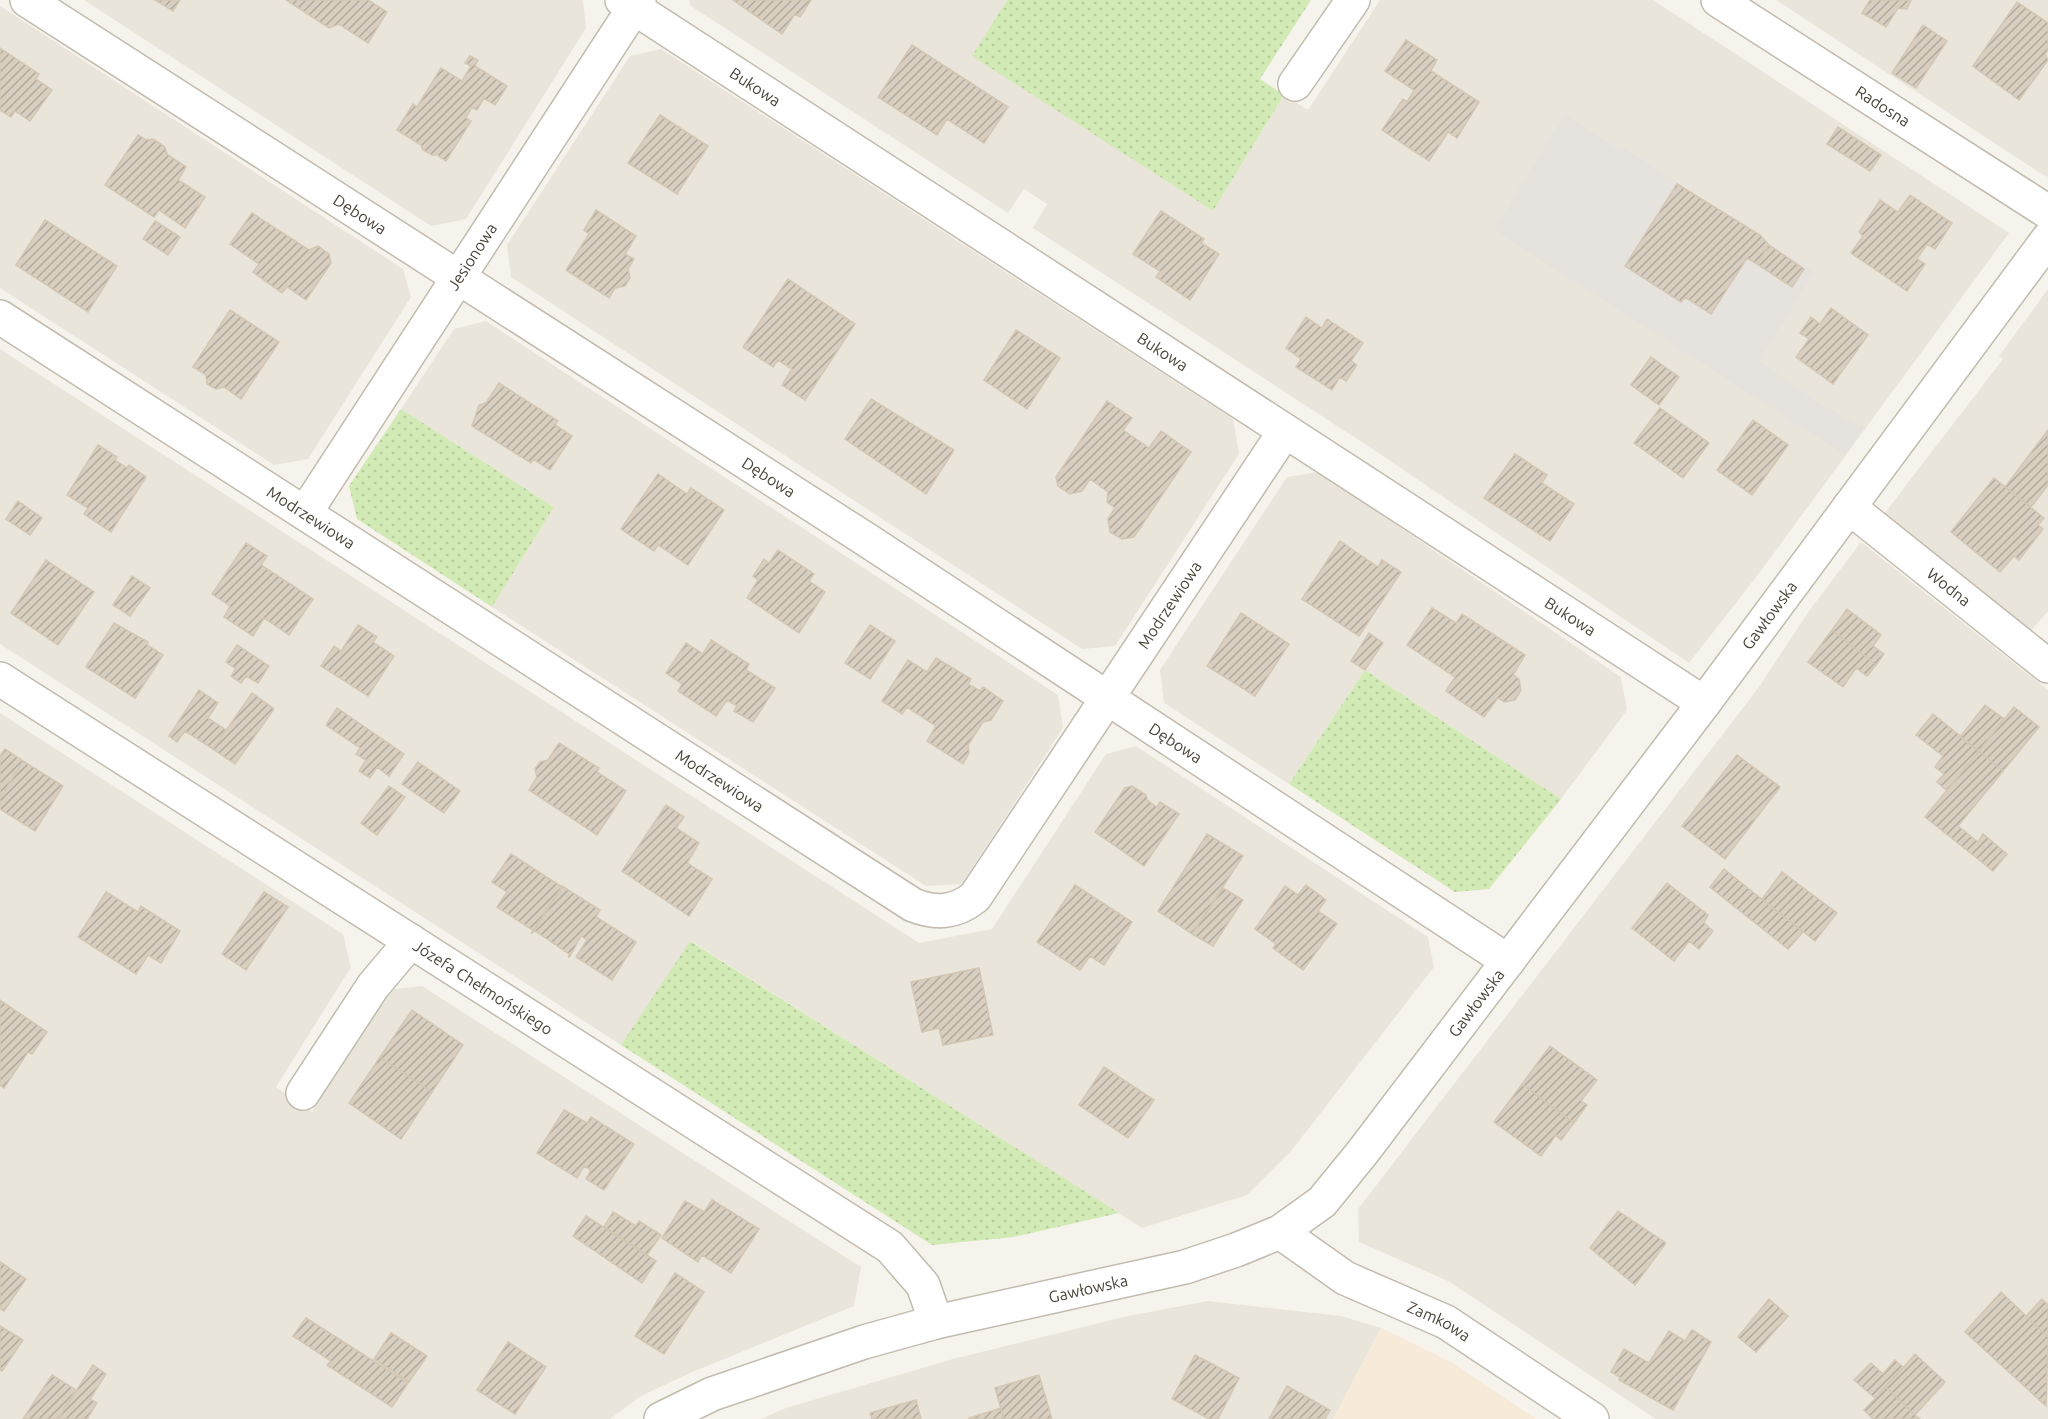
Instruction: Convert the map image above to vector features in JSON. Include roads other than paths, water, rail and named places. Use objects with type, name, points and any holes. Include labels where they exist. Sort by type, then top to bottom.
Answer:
[{"type":"street","name":"Dębowa","points":[[27,0],[1107,698],[1508,961]]},
{"type":"street","points":[[1295,84],[1353,0]]},
{"type":"street","name":"Radosna","points":[[1718,0],[2048,212]]},
{"type":"street","name":"Jesionowa","points":[[305,513],[632,3]]},
{"type":"street","name":"Bukowa","points":[[632,3],[1704,703]]},
{"type":"street","name":"Gawłowska","points":[[661,1419],[712,1394],[864,1342],[936,1322],[1185,1267],[1280,1233],[1322,1202],[1704,703],[2048,239]]},
{"type":"street","name":"Modrzewiowa","points":[[0,317],[913,905],[930,912],[955,908],[975,897],[1285,431]]},
{"type":"street","name":"Wodna","points":[[1849,507],[2048,666]]},
{"type":"street","name":"Józefa Chełmońskiego","points":[[0,679],[890,1247],[923,1285],[936,1322]]},
{"type":"street","points":[[303,1093],[373,986],[411,941]]},
{"type":"street","name":"Zamkowa","points":[[1280,1233],[1345,1278],[1446,1322],[1592,1419]]}]
